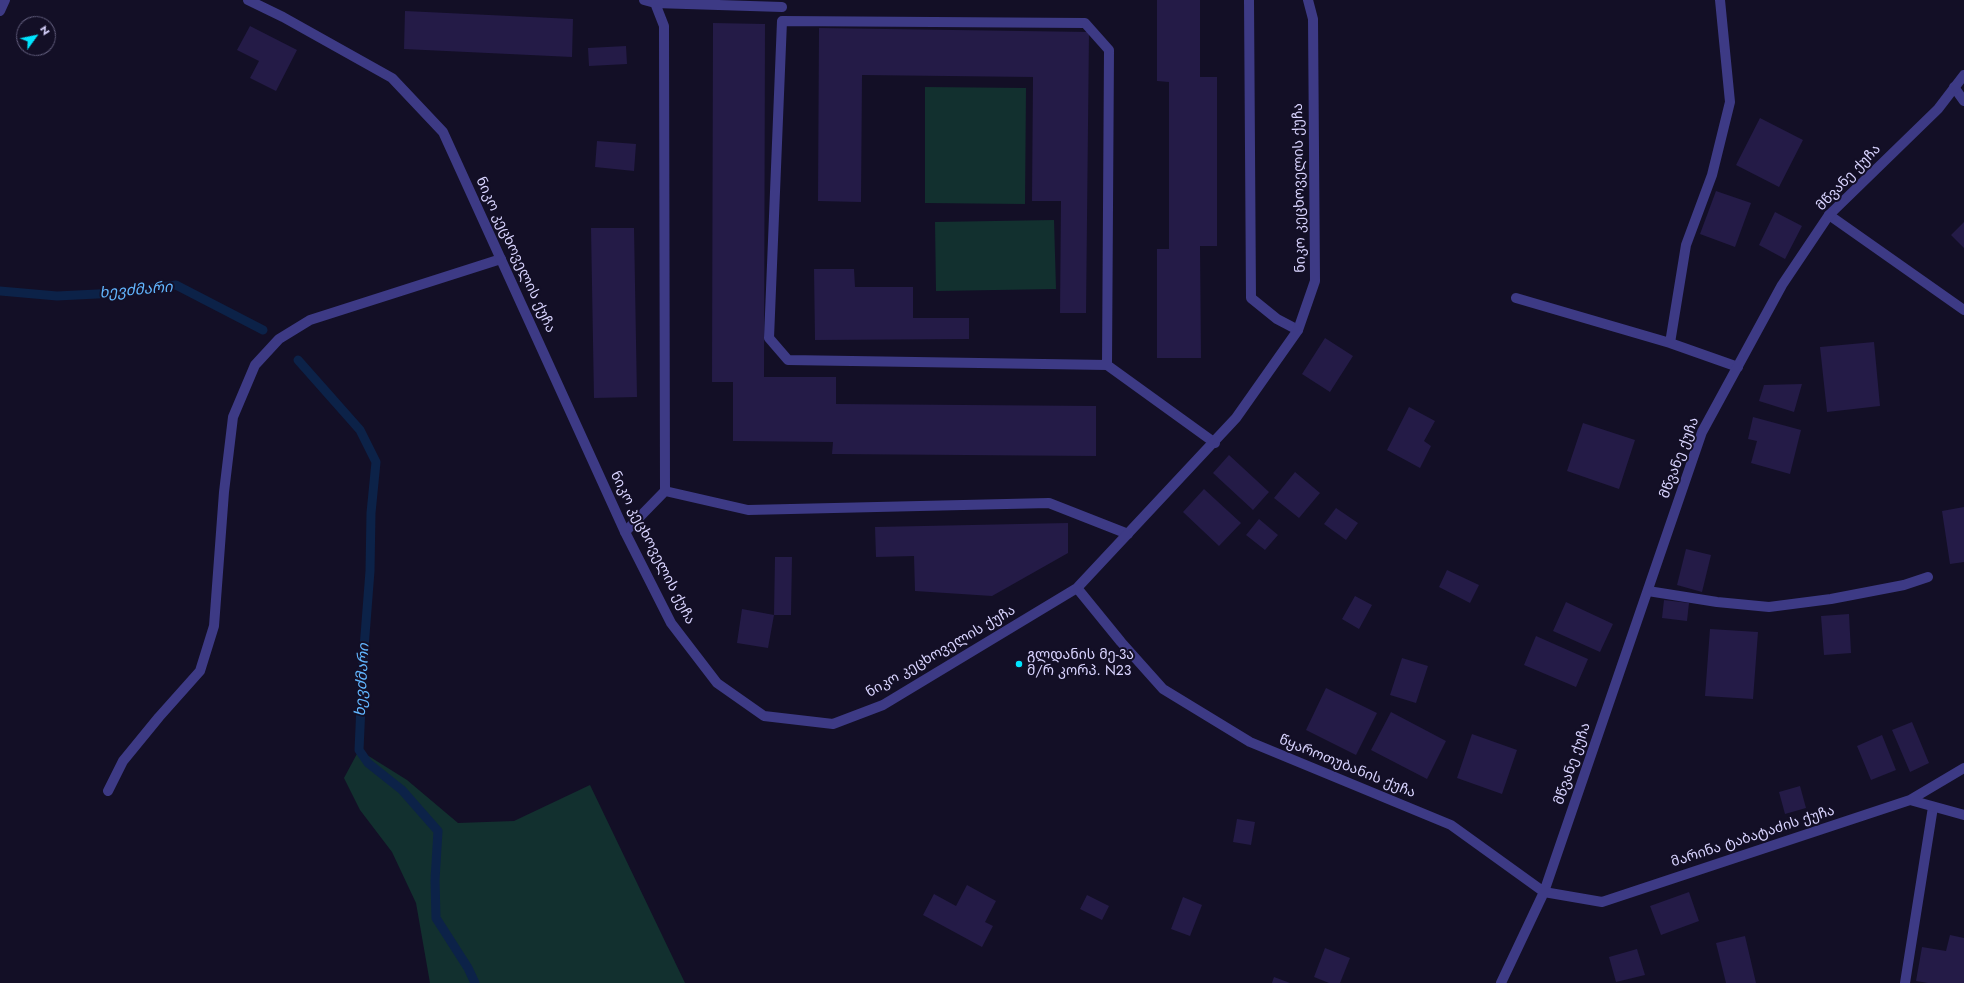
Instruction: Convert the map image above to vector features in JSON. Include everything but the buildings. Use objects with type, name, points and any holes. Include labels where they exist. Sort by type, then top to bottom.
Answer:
[{"type":"street","points":[[0,11],[5,0]]},
{"type":"street","name":"ნიკო კეცხოველის ქუჩა","points":[[248,0],[283,17],[392,78],[443,132],[625,532],[676,629],[717,684],[764,716],[833,724],[883,705],[1077,588],[1215,443],[1236,418],[1298,330],[1315,281],[1313,19],[1308,0]]},
{"type":"street","points":[[644,0],[655,3],[782,4],[769,338],[788,360],[1107,364],[1215,443]]},
{"type":"street","points":[[1249,0],[1251,298],[1277,319],[1298,330]]},
{"type":"street","points":[[1670,343],[1686,246],[1712,176],[1730,102],[1720,0]]},
{"type":"street","points":[[625,532],[665,490],[664,26],[655,3]]},
{"type":"street","points":[[782,21],[1085,23],[1109,50],[1107,364]]},
{"type":"street","name":"მწვანე ქუჩა","points":[[1544,892],[1702,432],[1782,285],[1829,215],[1938,109],[1964,75]]},
{"type":"street","points":[[1954,87],[1964,100]]},
{"type":"street","points":[[1829,215],[1964,310]]},
{"type":"street","points":[[108,791],[123,761],[159,717],[200,671],[214,626],[224,492],[233,417],[255,365],[278,339],[310,320],[501,259]]},
{"type":"street","points":[[1516,298],[1670,343],[1738,367]]},
{"type":"street","points":[[665,490],[748,510],[1049,503],[1128,534]]},
{"type":"street","points":[[1648,591],[1716,602],[1769,607],[1831,599],[1904,585],[1928,577]]},
{"type":"street","name":"წყაროთუბანის ქუჩა","points":[[1077,588],[1121,642],[1163,689],[1250,742],[1451,825],[1544,892]]},
{"type":"street","name":"მარინა ტაბატაძის ქუჩა","points":[[1544,892],[1602,902],[1910,800],[1964,768]]},
{"type":"street","points":[[1910,800],[1964,815]]},
{"type":"street","points":[[1905,983],[1933,807]]},
{"type":"street","points":[[1500,983],[1544,892]]},
{"type":"green space","points":[[925,87],[1026,88],[1025,204],[925,203]]},
{"type":"green space","points":[[1054,220],[1056,289],[936,291],[935,222]]},
{"type":"green space","points":[[359,750],[407,780],[458,823],[514,821],[590,785],[685,983],[430,983],[416,903],[392,852],[360,810],[344,778]]},
{"type":"waterway","name":"ხევძმარი","points":[[0,291],[57,296],[117,293],[176,285],[263,330]]},
{"type":"waterway","name":"ხევძმარი","points":[[298,360],[360,430],[376,462],[371,513],[370,571],[363,661],[359,750],[368,763],[402,790],[438,831],[435,880],[436,918],[468,968],[475,983]]},
{"type":"place","name":"გლდანის მე-3ა მ/რ კორპ. N23","points":[[1019,664]]}]
